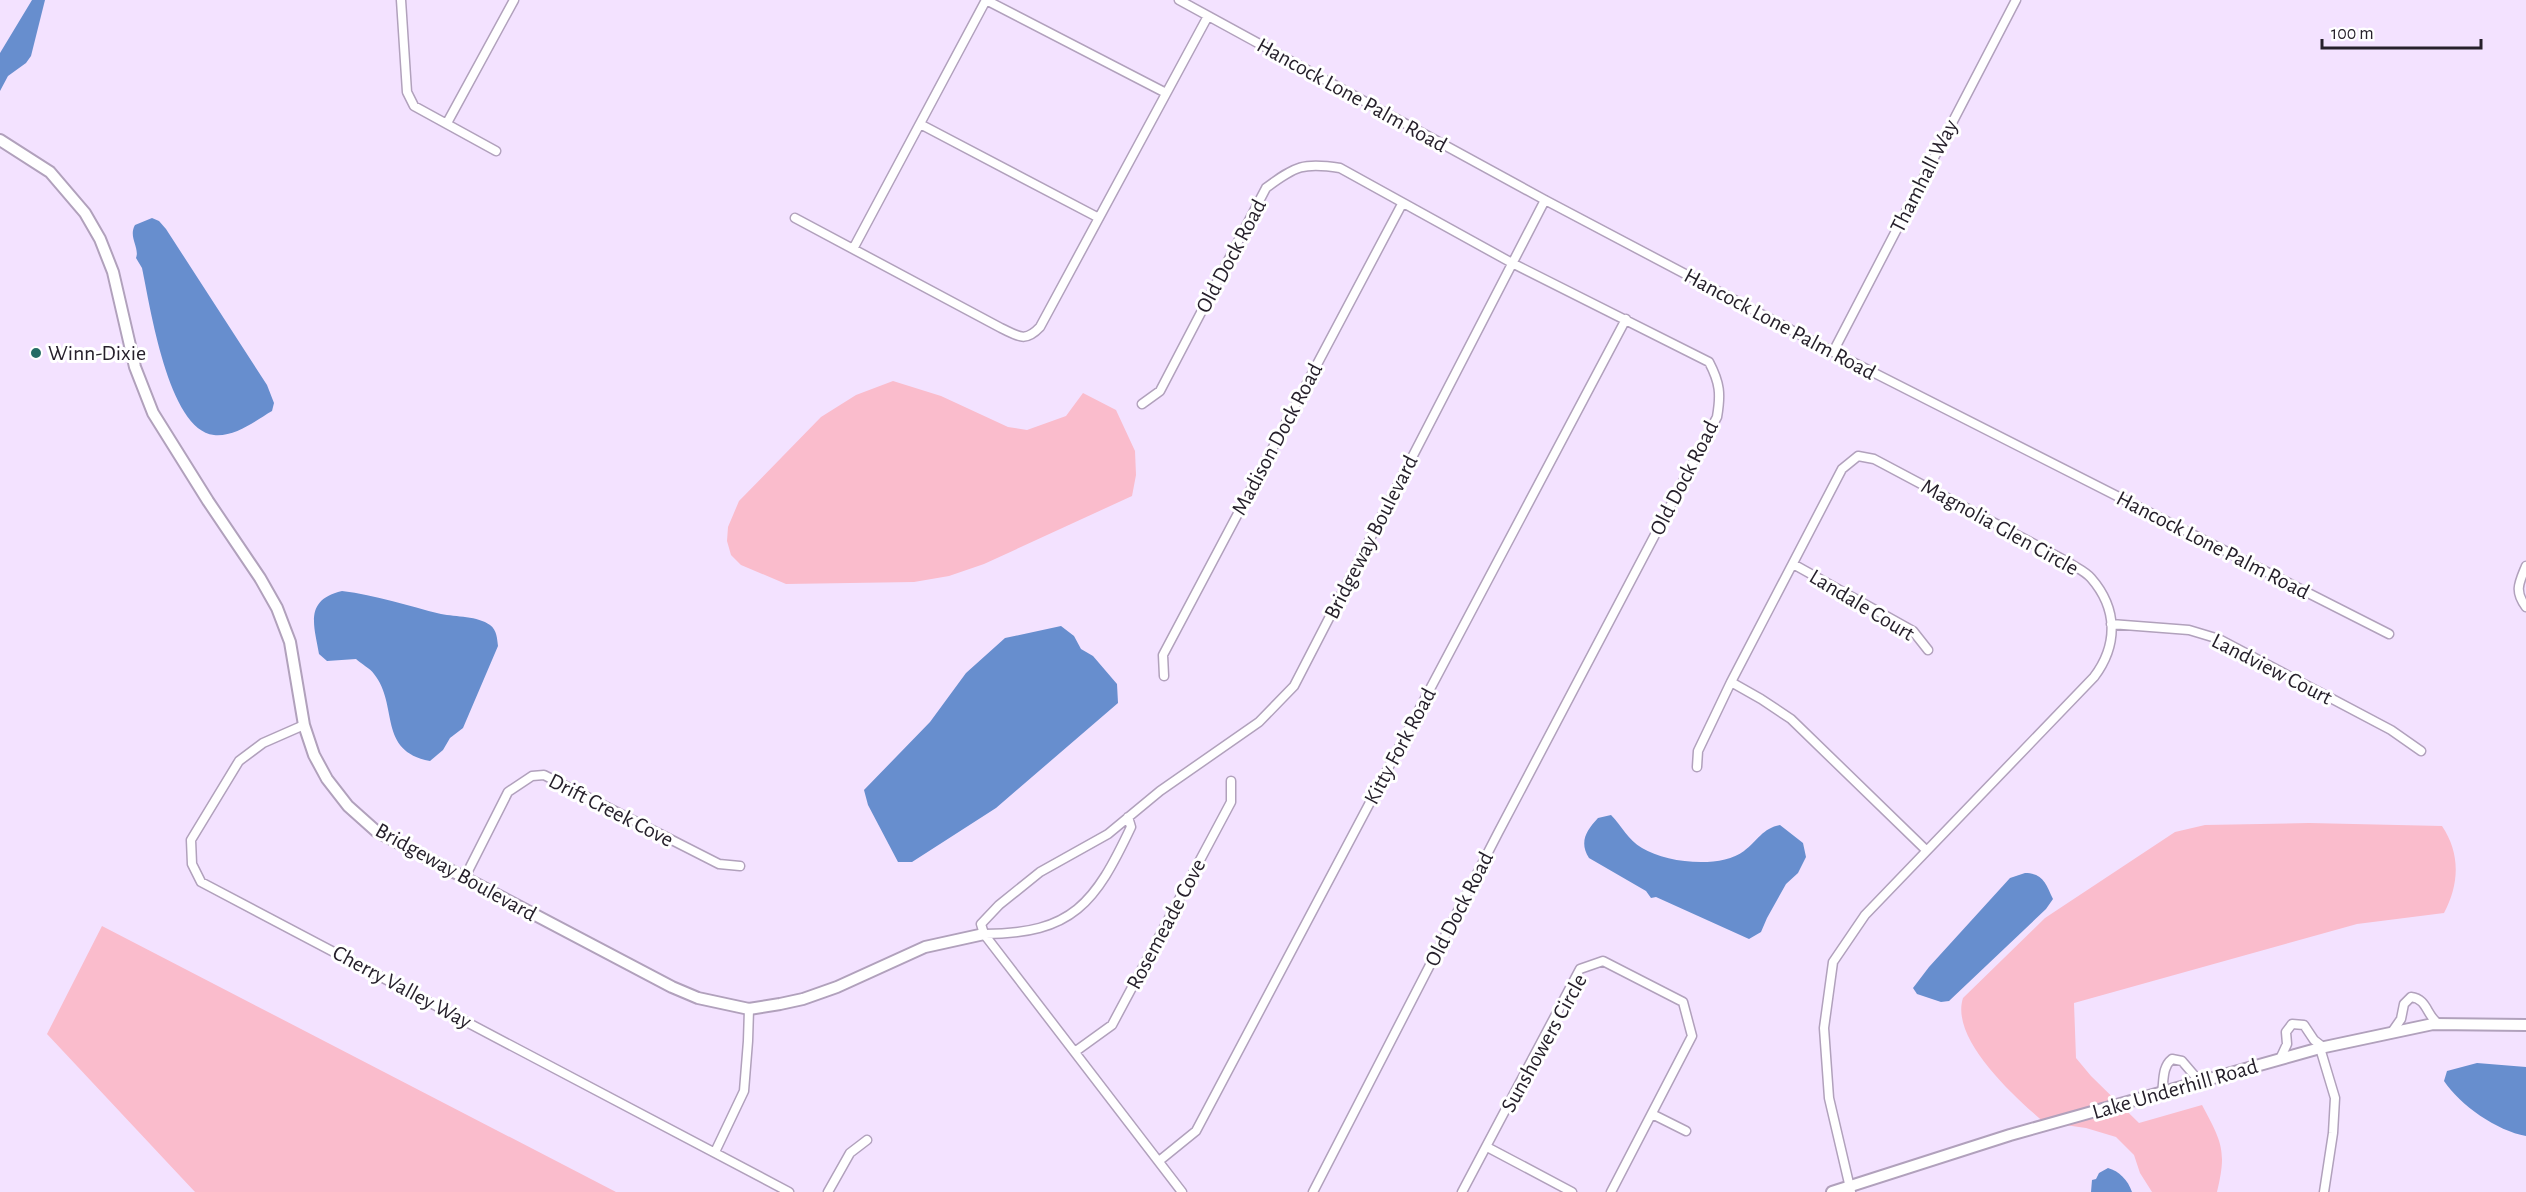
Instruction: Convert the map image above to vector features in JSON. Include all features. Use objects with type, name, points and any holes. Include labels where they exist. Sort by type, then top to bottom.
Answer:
[{"type":"street","points":[[401,0],[407,92],[414,105],[496,151]]},
{"type":"street","points":[[447,123],[514,0]]},
{"type":"street","points":[[853,249],[986,0],[1166,93]]},
{"type":"street","name":"Hancock Lone Palm Road","points":[[1179,0],[1545,200],[1833,352],[2389,634]]},
{"type":"street","name":"Thamhall Way","points":[[1833,352],[2016,0]]},
{"type":"street","points":[[795,218],[1001,328],[1024,337],[1032,336],[1040,327],[1208,16]]},
{"type":"street","points":[[920,124],[1099,218]]},
{"type":"street","name":"Bridgeway Boulevard","points":[[0,140],[50,172],[85,213],[100,239],[113,272],[135,367],[153,413],[277,608],[290,642],[304,725],[314,754],[327,779],[359,818],[376,831],[672,987],[698,998],[749,1009],[803,999],[837,987],[925,947],[984,934],[1014,934],[1056,924],[1071,915],[1094,895],[1131,827],[1128,817]]},
{"type":"street","name":"Old Dock Road","points":[[1142,404],[1160,391],[1266,188],[1286,173],[1312,164],[1340,168],[1512,263],[1709,362],[1718,380],[1720,401],[1717,417],[1498,833],[1313,1192]]},
{"type":"street","name":"Bridgeway Boulevard","points":[[984,934],[981,924],[999,905],[1040,872],[1108,834],[1160,791],[1259,722],[1294,687],[1545,200]]},
{"type":"street","name":"Madison Dock Road","points":[[1164,676],[1163,654],[1402,204]]},
{"type":"street","name":"Kitty Fork Road","points":[[1159,1161],[1196,1131],[1626,319]]},
{"type":"street","name":"Magnolia Glen Circle","points":[[1697,766],[1698,751],[1731,682],[1842,469],[1858,456],[1874,459],[2068,562],[2090,576],[2105,599],[2112,640],[2106,660],[2094,677],[1865,915],[1833,962],[1824,1028],[1829,1098],[1850,1189]]},
{"type":"street","name":"Landale Court","points":[[1793,564],[1913,631],[1928,650]]},
{"type":"street","points":[[2526,566],[2517,585],[2518,596],[2526,607]]},
{"type":"street","name":"Landview Court","points":[[2111,624],[2188,630],[2219,639],[2391,730],[2421,751]]},
{"type":"street","points":[[1731,682],[1791,719],[1926,850]]},
{"type":"street","name":"Cherry Valley Way","points":[[304,725],[263,742],[239,761],[191,840],[192,864],[201,882],[789,1192]]},
{"type":"street","name":"Drift Creek Cove","points":[[464,879],[508,792],[532,776],[544,775],[719,864],[740,866]]},
{"type":"street","name":"Rosemeade Cove","points":[[1076,1051],[1112,1025],[1231,802],[1231,781]]},
{"type":"street","points":[[984,934],[1182,1192]]},
{"type":"street","name":"Sunshowers Circle","points":[[1462,1192],[1580,969],[1603,961],[1683,1002],[1692,1036],[1611,1192]]},
{"type":"street","points":[[2392,1032],[2401,1019],[2404,1004],[2411,997],[2418,998],[2426,1004],[2428,1015],[2439,1024]]},
{"type":"street","points":[[715,1152],[744,1091],[749,1009]]},
{"type":"street","points":[[2280,1059],[2287,1044],[2286,1032],[2292,1024],[2304,1025],[2321,1048],[2335,1098],[2333,1133],[2324,1192]]},
{"type":"street","name":"Lake Underhill Road","points":[[1832,1192],[1850,1189],[2010,1135],[2321,1048],[2439,1024],[2526,1025]]},
{"type":"street","points":[[2162,1093],[2164,1070],[2172,1059],[2182,1061],[2200,1082]]},
{"type":"street","points":[[1652,1114],[1686,1131]]},
{"type":"street","points":[[828,1192],[850,1153],[867,1140]]},
{"type":"street","points":[[1487,1147],[1572,1192]]},
{"type":"shaded area","points":[[893,381],[941,396],[1008,427],[1027,430],[1066,416],[1083,393],[1116,410],[1135,451],[1136,475],[1132,496],[984,564],[949,576],[914,582],[786,584],[741,565],[731,555],[727,541],[728,527],[739,501],[821,417],[856,395]]},
{"type":"shaded area","points":[[2309,823],[2442,826],[2452,847],[2456,870],[2453,892],[2444,913],[2357,924],[2074,1003],[2076,1058],[2139,1123],[2202,1105],[2221,1147],[2222,1166],[2217,1192],[2152,1192],[2140,1173],[2134,1155],[2116,1137],[2086,1128],[2065,1125],[2052,1129],[2007,1088],[1977,1052],[1967,1033],[1962,1015],[1963,998],[2045,918],[2175,832],[2205,825]]},
{"type":"shaded area","points":[[102,926],[616,1192],[195,1192],[47,1034]]},
{"type":"water","points":[[32,0],[45,0],[31,56],[26,63],[8,76],[0,91],[0,53]]},
{"type":"water","points":[[152,218],[159,221],[166,229],[267,385],[274,403],[272,411],[230,434],[214,435],[198,428],[184,412],[173,390],[156,336],[142,268],[136,258],[137,250],[133,234],[135,225]]},
{"type":"water","points":[[342,591],[441,614],[479,620],[494,629],[498,646],[463,728],[450,738],[443,750],[430,761],[413,756],[402,748],[396,737],[381,686],[370,670],[356,659],[327,661],[319,654],[314,615],[322,601]]},
{"type":"water","points":[[1061,626],[1074,636],[1081,649],[1093,656],[1117,684],[1118,703],[996,808],[912,862],[898,862],[868,805],[864,790],[930,722],[966,673],[1005,638]]},
{"type":"water","points":[[1611,815],[1637,845],[1665,857],[1708,862],[1734,857],[1765,832],[1780,825],[1803,843],[1806,857],[1798,873],[1786,884],[1761,932],[1749,939],[1656,897],[1651,898],[1646,891],[1589,858],[1584,847],[1587,832],[1598,818]]},
{"type":"water","points":[[2025,873],[2040,877],[2046,884],[2053,899],[2046,909],[1949,1001],[1941,1002],[1917,994],[1913,988],[1929,967],[2010,878]]},
{"type":"water","points":[[2477,1063],[2526,1067],[2526,1136],[2503,1129],[2480,1116],[2459,1099],[2444,1081],[2447,1071]]},
{"type":"water","points":[[2108,1168],[2123,1177],[2132,1192],[2091,1192],[2092,1180]]},
{"type":"place","name":"Winn-Dixie","points":[[36,353]]}]
